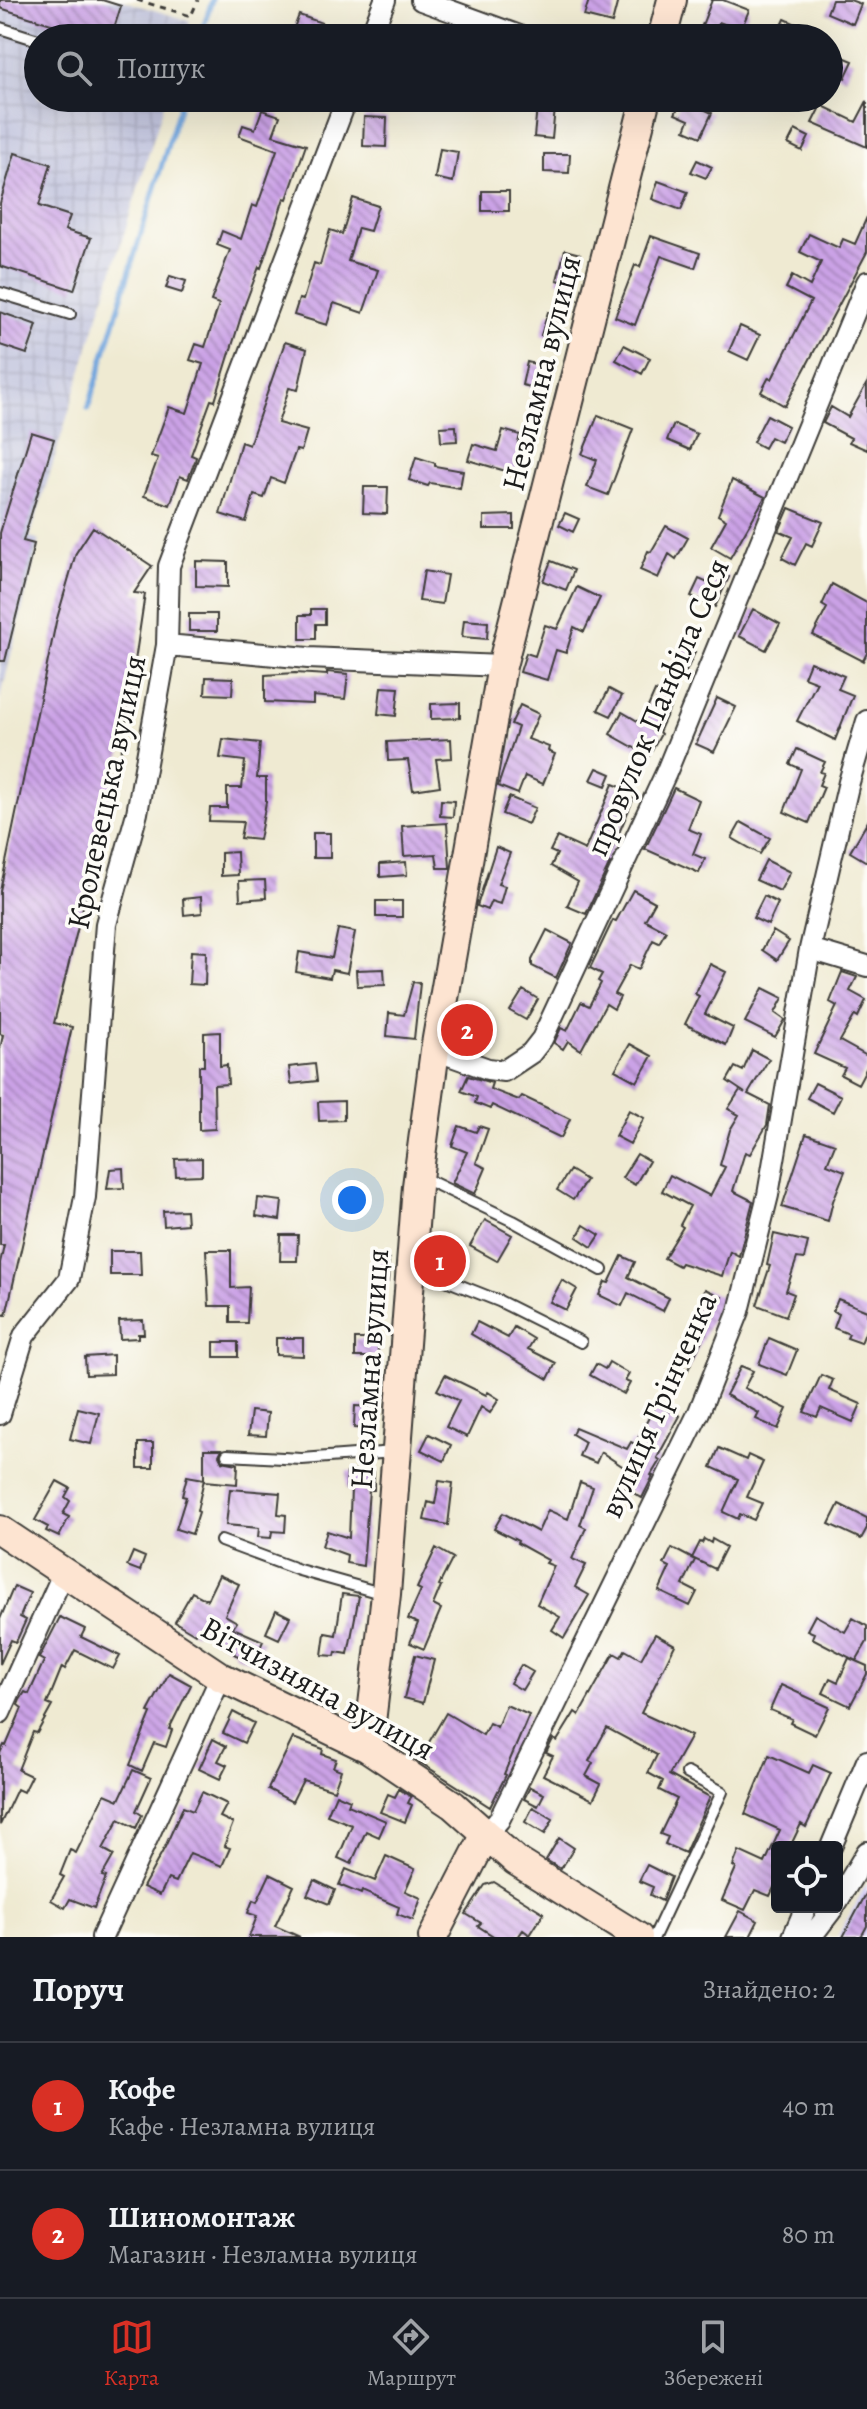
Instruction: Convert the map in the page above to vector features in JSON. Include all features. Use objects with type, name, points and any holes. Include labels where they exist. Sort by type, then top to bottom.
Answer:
[{"type":"street","points":[[376,24],[385,0]]},
{"type":"street","points":[[421,0],[487,24]]},
{"type":"street","points":[[666,24],[672,0]]},
{"type":"street","name":"Кролевецька вулиця","points":[[0,1414],[24,1336],[69,1279],[85,1197],[106,924],[137,813],[167,645],[169,566],[342,112]]},
{"type":"street","name":"Незламна вулиця","points":[[368,1748],[386,1594],[418,1175],[435,1050],[502,666],[642,112]]},
{"type":"street","name":"провулок Панфіла Сеся","points":[[435,1050],[488,1069],[504,1071],[531,1053],[542,1039],[666,773],[867,282]]},
{"type":"street","points":[[167,645],[308,658],[502,666]]},
{"type":"street","name":"вулиця Грінченка","points":[[433,1937],[485,1836],[499,1820],[699,1412],[739,1311],[768,1195],[810,949],[849,782],[867,721]]},
{"type":"street","points":[[810,949],[867,966]]},
{"type":"street","name":"Вітчизняна вулиця","points":[[0,1530],[221,1677],[368,1748],[453,1805],[516,1861],[637,1937]]},
{"type":"street","points":[[0,1713],[63,1574]]},
{"type":"street","points":[[102,1937],[221,1677]]},
{"type":"street","points":[[834,1841],[867,1761]]},
{"type":"street","points":[[843,1892],[867,1852]]},
{"type":"street","points":[[793,1937],[803,1913]]},
{"type":"street","points":[[811,1937],[829,1913]]},
{"type":"lane","points":[[0,28],[24,36]]},
{"type":"lane","points":[[0,293],[70,314]]},
{"type":"lane","points":[[418,1175],[513,1221],[602,1270]]},
{"type":"lane","points":[[411,1266],[499,1301],[581,1342]]},
{"type":"lane","points":[[227,1455],[302,1459],[396,1452]]},
{"type":"lane","points":[[221,1541],[299,1570],[386,1594]]},
{"type":"lane","points":[[654,1937],[722,1792],[687,1773]]},
{"type":"path","points":[[137,0],[191,16],[198,0]]},
{"type":"shaded area","points":[[0,0],[121,0],[190,21],[189,24],[24,24],[24,112],[162,112],[30,537],[39,541],[0,700]]},
{"type":"shaded area","points":[[867,1883],[867,1937],[837,1937]]},
{"type":"building","points":[[0,0],[102,0],[121,6],[115,24],[51,24],[0,8]]},
{"type":"building","points":[[589,0],[618,0],[612,23],[584,16]]},
{"type":"building","points":[[712,0],[723,0],[749,10],[743,24],[703,24]]},
{"type":"building","points":[[832,0],[850,0],[861,4],[853,24],[827,13]]},
{"type":"building","points":[[299,15],[322,23],[322,24],[296,24]]},
{"type":"building","points":[[843,57],[853,61],[843,77]]},
{"type":"building","points":[[867,101],[867,147],[812,123],[818,112],[835,112],[856,122]]},
{"type":"building","points":[[261,112],[268,112],[280,116],[273,135],[306,145],[244,307],[215,401],[211,400],[191,455],[196,457],[195,461],[188,479],[180,476],[170,505],[144,496],[158,458],[151,456],[169,407],[187,413],[203,364],[190,360],[196,344],[205,347],[219,304],[211,301],[230,250],[217,245],[222,231],[241,239],[252,205],[257,207],[277,150],[239,136],[243,125],[255,129]]},
{"type":"building","points":[[536,112],[555,112],[552,139],[534,137]]},
{"type":"building","points":[[712,113],[701,137],[685,130],[689,120],[675,114]]},
{"type":"building","points":[[364,117],[387,118],[386,147],[363,146]]},
{"type":"building","points":[[795,130],[809,137],[802,151],[788,144]]},
{"type":"building","points":[[440,149],[458,152],[453,182],[435,178]]},
{"type":"building","points":[[15,153],[51,164],[39,206],[70,216],[65,230],[91,238],[74,290],[0,266],[0,203]]},
{"type":"building","points":[[544,154],[570,154],[569,173],[544,172]]},
{"type":"building","points":[[697,160],[712,167],[706,178],[691,172]]},
{"type":"building","points":[[658,181],[688,192],[681,210],[652,199]]},
{"type":"building","points":[[482,191],[509,191],[509,211],[482,211]]},
{"type":"building","points":[[353,198],[378,206],[370,231],[358,228],[348,261],[378,270],[363,313],[334,303],[327,325],[294,315],[299,299],[303,300],[314,263],[320,265],[330,230],[342,234]]},
{"type":"building","points":[[867,217],[867,252],[785,406],[761,392],[769,377],[772,379],[811,301],[786,288],[792,276],[810,286],[821,262],[800,252],[809,234],[839,248],[843,239],[855,244]]},
{"type":"building","points":[[651,236],[700,253],[695,268],[661,256],[635,325],[615,317],[635,265],[640,267]]},
{"type":"building","points":[[565,250],[580,254],[573,284],[557,280]]},
{"type":"building","points":[[170,276],[186,281],[182,293],[166,288]]},
{"type":"building","points":[[0,312],[37,325],[27,354],[0,345]]},
{"type":"building","points":[[548,312],[564,316],[557,340],[541,335]]},
{"type":"building","points":[[740,326],[760,335],[748,360],[729,351]]},
{"type":"building","points":[[285,342],[307,349],[298,390],[289,388],[278,423],[307,431],[301,451],[296,450],[284,483],[271,478],[264,498],[254,495],[246,522],[220,514],[241,442],[249,445]]},
{"type":"building","points":[[624,345],[650,358],[642,374],[616,360]]},
{"type":"building","points":[[527,362],[548,367],[543,390],[522,385]]},
{"type":"building","points":[[867,383],[867,450],[849,442],[851,438],[823,423],[831,407],[848,417]]},
{"type":"building","points":[[598,415],[633,429],[608,495],[587,487],[597,460],[582,454]]},
{"type":"building","points":[[767,415],[788,426],[780,442],[770,437],[764,448],[753,442]]},
{"type":"building","points":[[674,424],[697,434],[690,450],[667,440]]},
{"type":"building","points":[[456,426],[457,441],[441,442],[440,427]]},
{"type":"building","points":[[503,430],[520,435],[518,443],[531,447],[523,476],[468,460],[473,444],[497,451]]},
{"type":"building","points":[[31,432],[54,439],[23,541],[34,544],[5,661],[0,661],[0,533]]},
{"type":"building","points":[[416,457],[435,463],[435,466],[463,471],[460,488],[430,483],[428,486],[409,480]]},
{"type":"building","points":[[732,480],[765,497],[730,558],[711,547],[726,520],[718,515]]},
{"type":"building","points":[[364,487],[388,487],[387,514],[363,513]]},
{"type":"building","points":[[789,508],[823,522],[812,546],[806,543],[795,565],[782,558],[793,537],[779,531]]},
{"type":"building","points":[[565,513],[579,519],[573,532],[559,525]]},
{"type":"building","points":[[514,515],[514,529],[484,529],[484,516]]},
{"type":"building","points":[[666,526],[688,538],[676,559],[669,554],[658,578],[640,570],[648,551],[651,552]]},
{"type":"building","points":[[93,527],[152,566],[134,593],[145,594],[121,755],[54,1023],[72,1027],[6,1315],[0,1314],[0,1263],[4,1245],[0,1245],[0,1049],[3,1035],[0,1034],[0,891],[56,622],[76,553]]},
{"type":"building","points":[[196,561],[228,562],[228,587],[196,586]]},
{"type":"building","points":[[551,561],[574,570],[566,590],[543,581]]},
{"type":"building","points":[[424,571],[447,575],[442,604],[419,601]]},
{"type":"building","points":[[716,572],[729,577],[715,607],[691,596],[699,579],[710,584]]},
{"type":"building","points":[[832,584],[867,603],[867,653],[863,661],[813,635],[827,608],[822,605]]},
{"type":"building","points":[[577,587],[600,598],[584,632],[574,627],[566,653],[556,650],[547,680],[520,672],[526,653],[535,656],[545,625],[557,629]]},
{"type":"building","points":[[311,609],[325,609],[325,624],[316,624],[316,639],[300,639],[300,615],[311,615]]},
{"type":"building","points":[[753,609],[780,624],[766,650],[739,636]]},
{"type":"building","points":[[189,614],[217,614],[217,631],[189,631]]},
{"type":"building","points":[[464,620],[488,622],[487,639],[462,637]]},
{"type":"building","points":[[680,646],[695,652],[685,674],[671,667]]},
{"type":"building","points":[[810,662],[844,676],[838,689],[853,695],[835,740],[797,721],[817,682],[804,677]]},
{"type":"building","points":[[327,672],[348,674],[345,699],[313,696],[313,704],[265,702],[265,675],[327,675]]},
{"type":"building","points":[[206,677],[233,678],[232,695],[205,694]]},
{"type":"building","points":[[381,687],[399,688],[396,716],[378,714]]},
{"type":"building","points":[[609,689],[622,696],[611,716],[598,710]]},
{"type":"building","points":[[655,691],[674,699],[649,756],[610,734],[622,712],[641,723]]},
{"type":"building","points":[[717,698],[736,707],[714,752],[696,744]]},
{"type":"building","points":[[460,703],[460,718],[431,719],[431,704]]},
{"type":"building","points":[[520,705],[539,714],[528,739],[549,747],[548,751],[555,754],[543,784],[525,776],[518,794],[498,786],[518,727],[511,724]]},
{"type":"building","points":[[223,739],[260,743],[257,778],[266,778],[266,802],[259,840],[240,838],[243,822],[209,821],[210,808],[227,808],[227,788],[242,788],[245,761],[220,758]]},
{"type":"building","points":[[451,739],[452,758],[436,759],[440,786],[413,790],[408,760],[388,761],[387,742]]},
{"type":"building","points":[[797,749],[825,762],[819,785],[824,787],[809,823],[784,812],[801,769],[790,764]]},
{"type":"building","points":[[597,768],[611,774],[606,786],[591,780]]},
{"type":"building","points":[[613,784],[636,793],[607,861],[610,863],[586,914],[567,906],[578,882],[551,866],[557,854],[550,851],[557,837],[585,850]]},
{"type":"building","points":[[674,788],[699,800],[688,829],[701,834],[693,854],[705,859],[699,873],[645,849]]},
{"type":"building","points":[[509,797],[535,808],[528,824],[502,814]]},
{"type":"building","points":[[441,800],[454,801],[453,817],[440,816]]},
{"type":"building","points":[[741,822],[770,838],[760,854],[732,838]]},
{"type":"building","points":[[447,823],[450,868],[438,868],[436,854],[404,856],[402,826]]},
{"type":"building","points":[[867,823],[867,862],[850,852]]},
{"type":"building","points":[[313,833],[330,833],[330,858],[313,858]]},
{"type":"building","points":[[496,847],[510,853],[498,884],[505,886],[500,904],[491,901],[487,910],[477,906]]},
{"type":"building","points":[[237,852],[238,875],[221,876],[221,853]]},
{"type":"building","points":[[766,860],[790,872],[780,891],[756,880]]},
{"type":"building","points":[[406,862],[407,875],[380,877],[380,864]]},
{"type":"building","points":[[265,880],[266,898],[240,900],[239,881]]},
{"type":"building","points":[[633,890],[655,902],[645,920],[666,931],[659,943],[653,940],[639,969],[630,965],[614,994],[620,997],[614,1009],[606,1004],[581,1050],[568,1041],[563,1049],[554,1043],[561,1028],[567,1031],[581,1002],[589,1006],[601,983],[598,981],[602,974],[590,968],[613,920],[616,921]]},
{"type":"building","points":[[764,896],[778,903],[768,925],[753,918]]},
{"type":"building","points":[[201,897],[202,913],[184,915],[183,899]]},
{"type":"building","points":[[376,901],[402,901],[402,917],[376,917]]},
{"type":"building","points":[[338,929],[355,932],[347,973],[332,970],[330,978],[296,972],[299,952],[332,958]]},
{"type":"building","points":[[547,930],[572,943],[556,978],[532,966]]},
{"type":"building","points":[[773,931],[789,941],[777,960],[762,950]]},
{"type":"building","points":[[191,951],[206,952],[205,985],[189,984]]},
{"type":"building","points":[[710,964],[726,972],[705,1014],[733,1028],[726,1045],[685,1024]]},
{"type":"building","points":[[384,969],[385,985],[357,986],[356,970]]},
{"type":"building","points":[[842,972],[857,977],[850,991],[866,1000],[840,1041],[867,1056],[867,1067],[858,1084],[841,1075],[845,1068],[814,1054],[837,1006],[830,1002]]},
{"type":"building","points":[[413,982],[420,983],[414,1039],[387,1036],[389,1013],[404,1015]]},
{"type":"building","points":[[763,988],[783,998],[775,1013],[785,1020],[775,1037],[745,1022]]},
{"type":"building","points":[[523,990],[538,999],[526,1020],[510,1011]]},
{"type":"building","points":[[220,1032],[220,1066],[227,1065],[228,1084],[214,1085],[215,1129],[199,1130],[199,1066],[204,1066],[204,1033]]},
{"type":"building","points":[[630,1044],[652,1056],[637,1082],[615,1070]]},
{"type":"building","points":[[752,1050],[769,1059],[748,1094],[770,1105],[767,1125],[750,1154],[745,1152],[733,1191],[753,1201],[739,1256],[730,1251],[722,1276],[681,1263],[679,1266],[664,1258],[683,1227],[680,1225],[690,1206],[662,1191],[670,1175],[710,1196],[725,1167],[720,1165],[730,1130],[739,1115],[728,1109],[740,1090],[745,1093],[727,1081],[735,1067],[743,1071]]},
{"type":"building","points":[[315,1064],[317,1081],[291,1084],[289,1067]]},
{"type":"building","points":[[468,1076],[492,1083],[490,1089],[519,1100],[522,1096],[570,1119],[561,1138],[492,1105],[490,1109],[475,1103],[477,1097],[461,1091]]},
{"type":"building","points":[[815,1083],[841,1096],[833,1112],[807,1098]]},
{"type":"building","points":[[344,1101],[344,1120],[319,1121],[318,1102]]},
{"type":"building","points":[[629,1110],[644,1118],[630,1144],[615,1136]]},
{"type":"building","points":[[459,1126],[476,1132],[479,1126],[488,1129],[476,1163],[486,1168],[475,1194],[452,1183],[467,1152],[452,1146]]},
{"type":"building","points":[[806,1134],[835,1144],[827,1164],[845,1171],[828,1221],[782,1207]]},
{"type":"building","points":[[637,1154],[649,1161],[635,1185],[622,1178]]},
{"type":"building","points":[[202,1158],[202,1175],[176,1176],[175,1159]]},
{"type":"building","points":[[123,1168],[124,1188],[107,1189],[110,1169]]},
{"type":"building","points":[[570,1170],[586,1180],[573,1200],[557,1190]]},
{"type":"building","points":[[258,1198],[282,1201],[280,1220],[256,1216]]},
{"type":"building","points":[[186,1210],[187,1224],[164,1226],[163,1211]]},
{"type":"building","points":[[485,1220],[512,1235],[497,1261],[470,1246]]},
{"type":"building","points":[[584,1225],[600,1235],[592,1247],[577,1237]]},
{"type":"building","points":[[774,1234],[808,1242],[804,1259],[797,1258],[786,1291],[794,1294],[786,1316],[757,1305],[770,1266],[767,1265]]},
{"type":"building","points":[[281,1235],[298,1235],[297,1261],[280,1261]]},
{"type":"building","points":[[437,1246],[453,1248],[450,1273],[434,1267]]},
{"type":"building","points":[[206,1250],[231,1250],[231,1288],[249,1287],[247,1323],[230,1323],[230,1306],[209,1306]]},
{"type":"building","points":[[110,1251],[140,1251],[141,1275],[110,1275]]},
{"type":"building","points":[[622,1256],[635,1262],[628,1277],[669,1298],[663,1311],[628,1293],[622,1306],[599,1295],[605,1282],[609,1283]]},
{"type":"building","points":[[371,1258],[389,1259],[388,1282],[371,1281]]},
{"type":"building","points":[[562,1280],[577,1289],[566,1310],[550,1302]]},
{"type":"building","points":[[705,1289],[722,1297],[688,1370],[676,1364],[696,1321],[693,1319]]},
{"type":"building","points":[[838,1299],[867,1311],[867,1328],[861,1343],[847,1338],[849,1334],[834,1328],[839,1314],[833,1311]]},
{"type":"building","points":[[143,1320],[144,1334],[138,1334],[138,1338],[120,1339],[119,1321]]},
{"type":"building","points":[[477,1322],[508,1338],[514,1327],[534,1339],[528,1349],[556,1363],[548,1379],[471,1334]]},
{"type":"building","points":[[276,1338],[303,1338],[303,1356],[276,1355]]},
{"type":"building","points":[[769,1338],[797,1350],[787,1375],[759,1364]]},
{"type":"building","points":[[355,1339],[378,1339],[378,1357],[355,1357]]},
{"type":"building","points":[[214,1342],[238,1342],[238,1357],[214,1357]]},
{"type":"building","points":[[113,1355],[113,1374],[86,1375],[85,1357]]},
{"type":"building","points":[[609,1362],[629,1374],[625,1381],[630,1383],[624,1394],[590,1375],[596,1364],[605,1369]]},
{"type":"building","points":[[741,1366],[753,1371],[744,1388],[787,1409],[778,1429],[756,1419],[759,1413],[726,1395]]},
{"type":"building","points":[[445,1375],[499,1399],[490,1413],[481,1407],[467,1437],[446,1427],[459,1401],[437,1390]]},
{"type":"building","points":[[821,1375],[833,1380],[829,1390],[861,1404],[853,1422],[821,1408],[817,1417],[804,1412]]},
{"type":"building","points":[[656,1404],[680,1416],[657,1458],[660,1460],[642,1498],[625,1488],[634,1474],[601,1452],[596,1463],[579,1456],[585,1442],[572,1434],[575,1427],[627,1449],[631,1442],[635,1444]]},
{"type":"building","points":[[355,1406],[374,1407],[373,1429],[354,1428]]},
{"type":"building","points":[[78,1408],[99,1413],[91,1444],[70,1439]]},
{"type":"building","points":[[251,1411],[268,1413],[266,1436],[248,1435]]},
{"type":"building","points":[[429,1434],[451,1445],[444,1461],[421,1450]]},
{"type":"building","points":[[138,1443],[153,1443],[153,1468],[138,1468]]},
{"type":"building","points":[[719,1448],[746,1460],[748,1455],[763,1462],[747,1497],[762,1503],[754,1520],[740,1514],[738,1519],[723,1512],[738,1479],[711,1467]]},
{"type":"building","points":[[204,1449],[222,1449],[219,1455],[222,1461],[238,1464],[237,1484],[204,1481]]},
{"type":"building","points":[[347,1471],[374,1472],[374,1490],[369,1490],[363,1566],[346,1563],[347,1555],[322,1546],[327,1531],[349,1538],[351,1489],[346,1489]]},
{"type":"building","points":[[187,1476],[204,1479],[192,1534],[176,1529],[186,1497],[182,1496]]},
{"type":"building","points":[[57,1481],[70,1488],[65,1497],[70,1501],[63,1514],[69,1517],[59,1537],[46,1531],[48,1527],[35,1520]]},
{"type":"building","points":[[439,1481],[453,1483],[448,1525],[424,1520],[428,1502],[435,1504]]},
{"type":"building","points":[[580,1482],[593,1487],[580,1525],[586,1528],[572,1559],[586,1565],[575,1587],[589,1595],[564,1638],[552,1630],[560,1617],[537,1604],[554,1566],[494,1529],[503,1513],[538,1532],[548,1510],[568,1519]]},
{"type":"building","points":[[230,1489],[280,1493],[278,1514],[286,1515],[285,1532],[272,1531],[271,1538],[258,1537],[259,1528],[226,1525]]},
{"type":"building","points":[[839,1504],[867,1518],[867,1528],[861,1539],[829,1524]]},
{"type":"building","points":[[704,1539],[711,1543],[712,1539],[726,1547],[715,1569],[692,1558]]},
{"type":"building","points":[[436,1548],[453,1558],[439,1585],[433,1605],[441,1609],[424,1649],[410,1643],[418,1623],[408,1619],[421,1590],[417,1588]]},
{"type":"building","points":[[672,1548],[695,1560],[683,1585],[697,1592],[690,1606],[659,1591],[670,1567],[664,1564]]},
{"type":"building","points":[[133,1552],[145,1557],[140,1571],[127,1566]]},
{"type":"building","points":[[219,1575],[239,1584],[225,1615],[237,1622],[233,1628],[263,1641],[254,1663],[234,1654],[235,1651],[198,1629],[195,1634],[175,1622],[192,1592],[207,1600]]},
{"type":"building","points":[[14,1586],[30,1593],[20,1617],[26,1620],[16,1642],[11,1640],[0,1664],[0,1619]]},
{"type":"building","points":[[342,1594],[359,1596],[348,1654],[336,1652],[335,1656],[322,1655],[325,1633],[336,1635]]},
{"type":"building","points":[[276,1610],[290,1617],[279,1639],[266,1633]]},
{"type":"building","points":[[815,1615],[845,1632],[853,1618],[867,1626],[867,1642],[856,1661],[812,1638],[814,1633],[807,1630]]},
{"type":"building","points":[[60,1617],[85,1629],[81,1637],[120,1656],[113,1669],[75,1650],[65,1669],[62,1667],[47,1704],[52,1706],[37,1733],[33,1732],[18,1770],[31,1776],[23,1792],[17,1789],[0,1825],[0,1753],[22,1708],[18,1705],[20,1700],[25,1692],[29,1694],[44,1661],[39,1658]]},
{"type":"building","points":[[655,1634],[675,1645],[641,1713],[691,1736],[669,1775],[710,1797],[685,1853],[665,1844],[668,1837],[660,1834],[677,1799],[659,1790],[663,1781],[648,1773],[657,1755],[607,1728],[589,1761],[593,1763],[586,1776],[601,1784],[593,1800],[543,1775],[553,1756],[546,1753],[553,1739],[557,1741],[575,1712],[579,1715],[614,1653],[621,1657],[625,1650],[641,1659]]},
{"type":"building","points":[[415,1655],[434,1660],[423,1703],[404,1698]]},
{"type":"building","points":[[849,1658],[867,1666],[867,1674],[850,1706],[823,1693],[830,1678],[838,1682]]},
{"type":"building","points":[[521,1665],[533,1672],[522,1690],[510,1683]]},
{"type":"building","points":[[169,1673],[191,1685],[169,1729],[172,1730],[166,1747],[154,1743],[142,1771],[130,1765],[151,1713],[148,1712]]},
{"type":"building","points":[[781,1685],[829,1707],[815,1735],[790,1723],[792,1719],[770,1710]]},
{"type":"building","points":[[506,1705],[529,1715],[490,1807],[418,1761],[446,1713],[483,1735],[489,1723],[497,1727]]},
{"type":"building","points":[[233,1712],[254,1723],[244,1743],[223,1733]]},
{"type":"building","points":[[293,1738],[323,1749],[322,1754],[336,1759],[333,1767],[341,1770],[334,1790],[303,1780],[292,1802],[268,1789]]},
{"type":"building","points":[[213,1739],[226,1746],[218,1761],[227,1765],[220,1779],[199,1769]]},
{"type":"building","points":[[769,1755],[809,1773],[813,1765],[831,1773],[806,1827],[801,1824],[793,1841],[775,1841],[780,1830],[745,1814]]},
{"type":"building","points":[[133,1770],[151,1778],[136,1811],[142,1815],[136,1828],[119,1819],[103,1849],[114,1855],[102,1876],[106,1877],[94,1908],[70,1899],[65,1908],[51,1900],[64,1877],[60,1875],[70,1850],[76,1853],[105,1794],[119,1800]]},
{"type":"building","points":[[530,1787],[544,1794],[538,1806],[524,1799]]},
{"type":"building","points":[[399,1789],[411,1797],[408,1803],[412,1805],[405,1822],[380,1812],[388,1794],[395,1797]]},
{"type":"building","points":[[202,1792],[227,1804],[220,1817],[233,1823],[224,1846],[230,1848],[222,1866],[190,1853],[176,1882],[168,1879],[160,1895],[143,1887],[183,1807],[193,1811]]},
{"type":"building","points":[[336,1794],[350,1800],[348,1805],[386,1821],[379,1837],[366,1831],[351,1864],[338,1858],[352,1825],[327,1815]]},
{"type":"building","points":[[533,1807],[553,1819],[545,1834],[525,1822]]},
{"type":"building","points":[[559,1838],[574,1848],[561,1869],[546,1860]]},
{"type":"building","points":[[771,1850],[770,1896],[755,1890],[745,1910],[722,1900],[736,1868],[733,1866],[739,1851],[765,1863]]},
{"type":"building","points":[[386,1856],[415,1869],[405,1891],[421,1898],[413,1920],[397,1914],[399,1907],[339,1885],[346,1869],[375,1881]]},
{"type":"building","points":[[647,1865],[671,1877],[662,1901],[650,1895],[653,1887],[639,1881]]},
{"type":"building","points":[[270,1874],[294,1886],[275,1926],[300,1937],[249,1937],[257,1916],[248,1913],[253,1900],[257,1902]]},
{"type":"building","points":[[314,1880],[335,1890],[329,1904],[307,1895]]},
{"type":"building","points":[[494,1882],[544,1913],[530,1935],[523,1930],[518,1937],[495,1937],[466,1914],[485,1885]]},
{"type":"building","points":[[867,1892],[867,1926],[861,1937],[843,1937]]},
{"type":"building","points":[[740,1911],[758,1921],[750,1937],[726,1937]]},
{"type":"waterway","points":[[204,24],[212,0]]},
{"type":"waterway","points":[[88,409],[178,112]]},
{"type":"place","name":"Шиномонтаж","points":[[467,1030]]},
{"type":"place","name":"Кофе","points":[[440,1261]]}]
